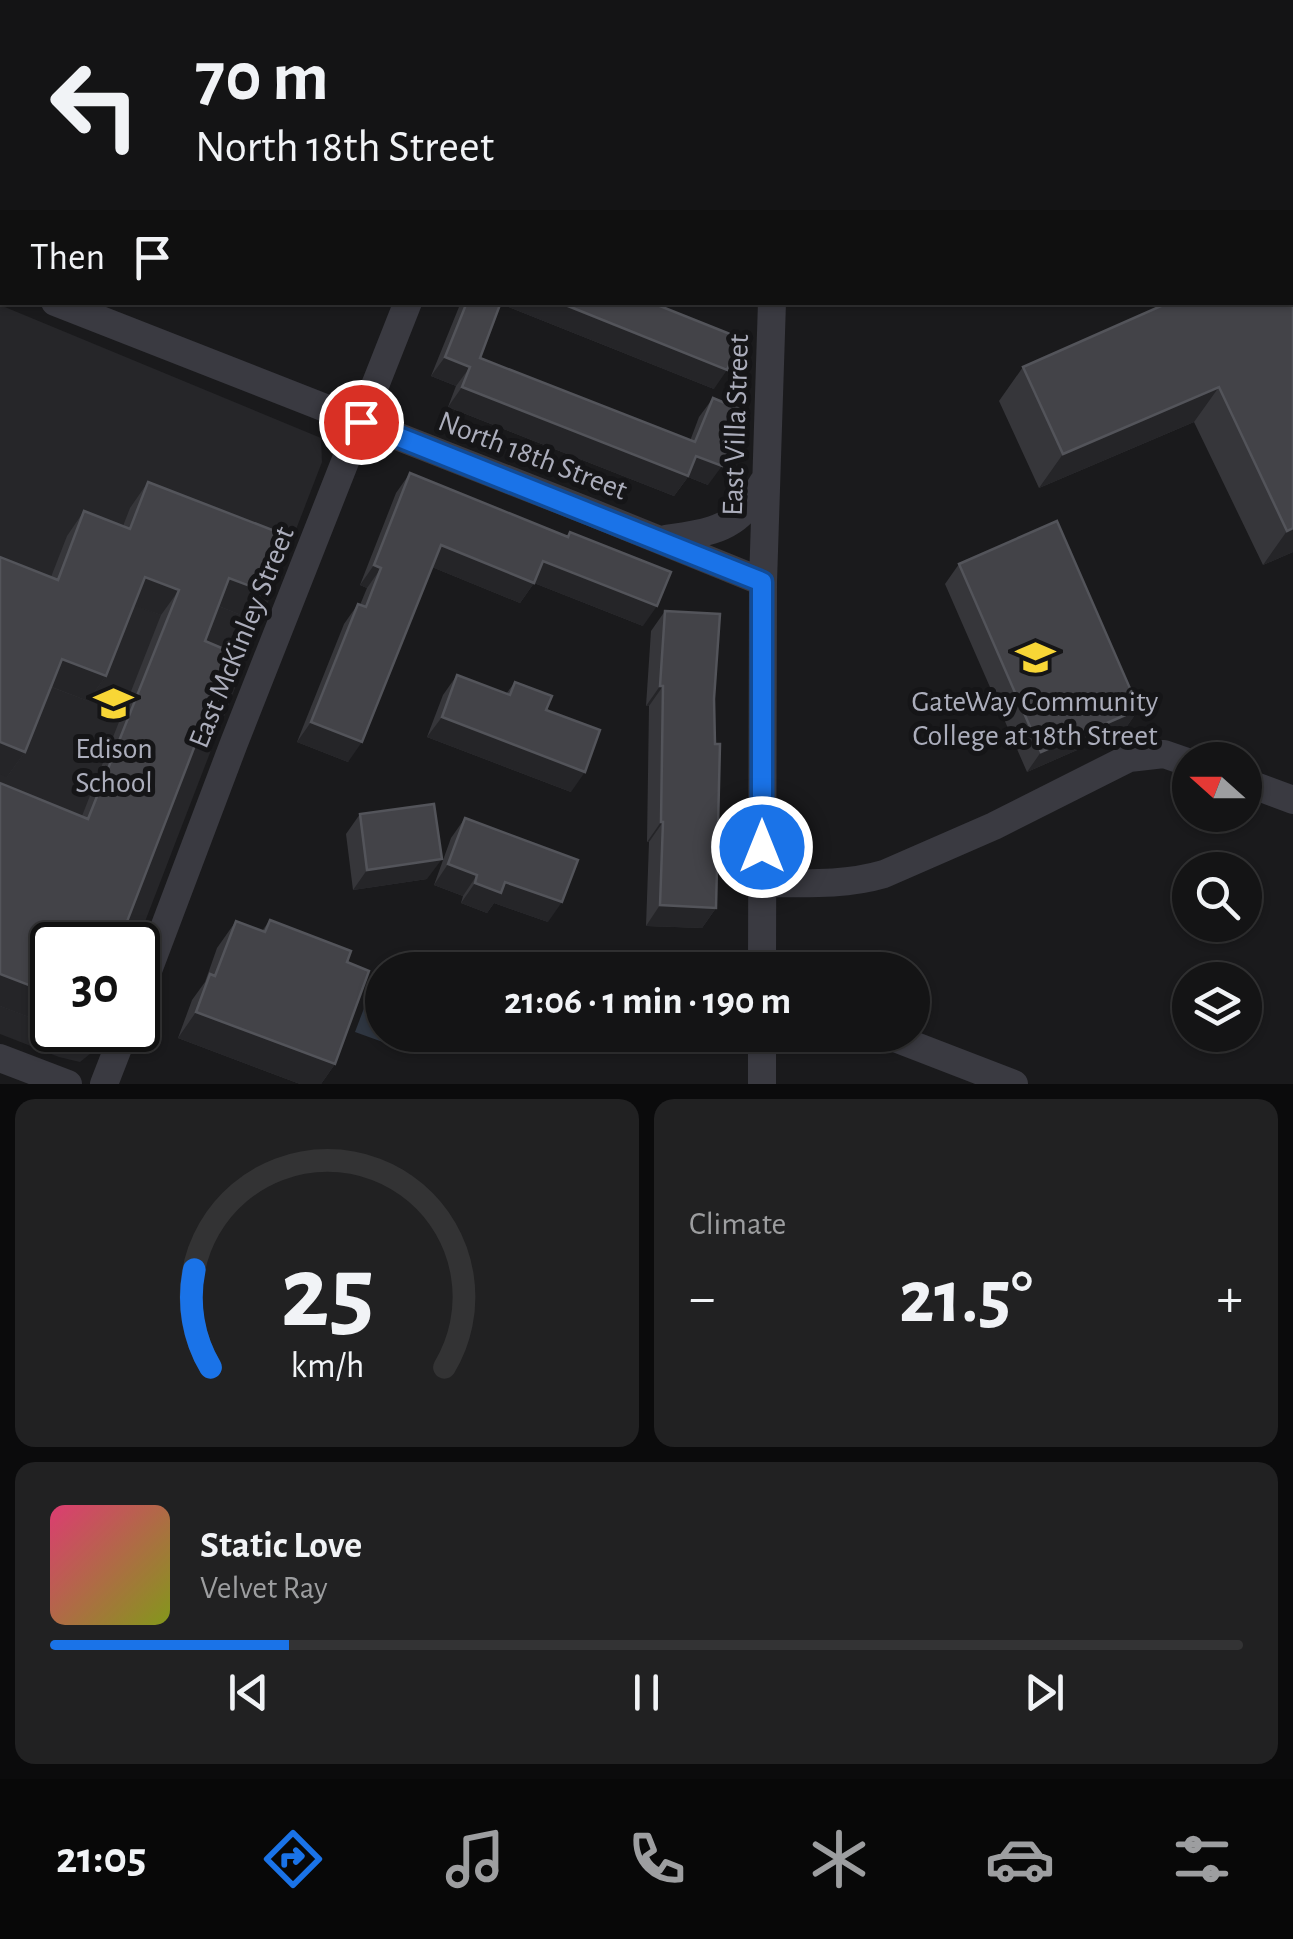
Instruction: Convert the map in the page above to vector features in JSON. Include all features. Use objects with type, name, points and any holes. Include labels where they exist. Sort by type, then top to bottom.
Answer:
[{"type":"street","name":"North 18th Street","points":[[63,305],[762,582]]},
{"type":"street","name":"East McKinley Street","points":[[160,939],[407,305]]},
{"type":"street","name":"East Villa Street","points":[[762,952],[762,582],[772,305]]},
{"type":"street","points":[[660,540],[716,529],[745,511],[765,480]]},
{"type":"street","points":[[761,883],[839,884],[884,874],[994,826],[1129,758],[1172,757]]},
{"type":"street","points":[[1262,788],[1293,800]]},
{"type":"street","points":[[930,1051],[1014,1084]]},
{"type":"street","points":[[104,1084],[116,1052]]},
{"type":"street","points":[[762,1052],[762,1084]]},
{"type":"street","points":[[0,1058],[68,1084]]},
{"type":"shaded area","name":"Edison School","points":[[0,305],[321,438],[322,462],[145,922],[30,922],[30,1046],[0,1034]]},
{"type":"shaded area","points":[[365,1006],[365,1036],[355,1032]]},
{"type":"shaded area","name":"Edison School","points":[[46,1052],[92,1052],[80,1062]]},
{"type":"building","points":[[466,305],[500,305],[480,358],[695,442],[713,398],[744,411],[722,466],[696,456],[688,476],[462,387],[470,367],[445,357]]},
{"type":"building","points":[[565,305],[658,305],[740,338],[727,370]]},
{"type":"building","points":[[1163,305],[1293,305],[1293,528],[1287,531],[1219,387],[1063,454],[1023,367]]},
{"type":"building","points":[[410,473],[568,537],[570,532],[671,572],[657,606],[543,561],[534,583],[441,545],[362,742],[311,722],[358,604],[366,607],[381,568],[374,565]]},
{"type":"building","points":[[148,482],[280,533],[258,589],[229,578],[205,641],[231,652],[127,922],[30,922],[30,986],[0,974],[0,783],[88,819],[179,590],[145,577],[106,676],[62,659],[25,752],[0,742],[0,557],[58,580],[84,511],[130,529]]},
{"type":"building","name":"GateWay Community College at 18th Street","points":[[1057,521],[1139,709],[1041,752],[959,564]]},
{"type":"building","points":[[665,611],[720,614],[714,699],[715,744],[720,744],[716,908],[660,905],[660,686]]},
{"type":"building","points":[[457,675],[510,695],[515,682],[552,696],[546,710],[600,730],[585,772],[442,717]]},
{"type":"building","points":[[434,804],[442,859],[367,870],[360,814]]},
{"type":"building","points":[[465,818],[578,860],[562,902],[505,882],[501,893],[475,883],[477,875],[448,864]]},
{"type":"building","points":[[270,920],[351,951],[347,962],[365,969],[365,982],[335,1064],[196,1012],[236,921],[265,932]]},
{"type":"place","name":"GateWay Community College at 18th Street","points":[[1035,657]]},
{"type":"place","name":"Edison School","points":[[114,704]]},
{"type":"route","points":[[361,422],[762,582],[762,847]]}]
